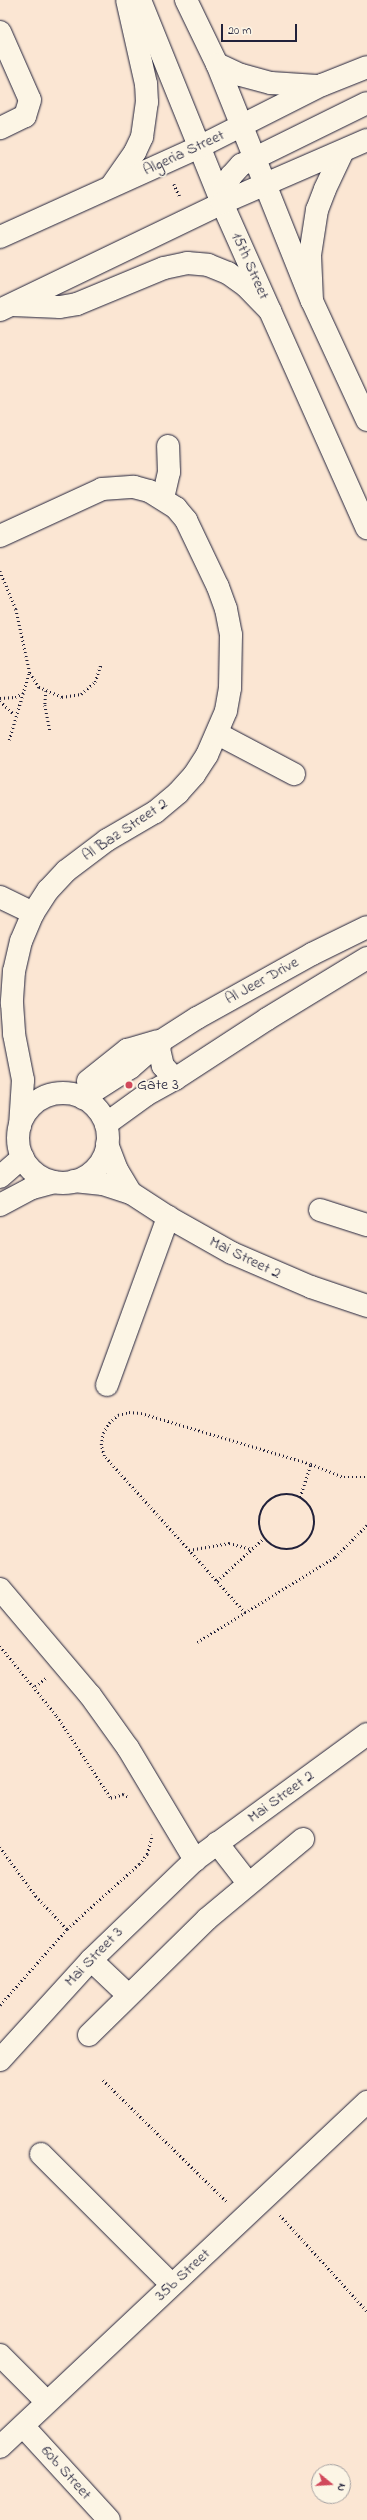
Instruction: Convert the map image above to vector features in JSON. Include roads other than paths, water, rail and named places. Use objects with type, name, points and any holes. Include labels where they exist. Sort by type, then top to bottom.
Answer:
[{"type":"street","points":[[111,186],[135,152],[146,121],[146,84],[127,0]]},
{"type":"street","name":"15th Street","points":[[140,0],[222,203],[367,528]]},
{"type":"street","points":[[186,0],[217,64],[264,185],[312,301],[367,420]]},
{"type":"street","points":[[0,32],[30,100],[25,116],[0,128]]},
{"type":"street","points":[[217,64],[241,75],[271,83],[322,85]]},
{"type":"street","name":"Algeria Street","points":[[0,237],[199,147],[322,85],[367,66]]},
{"type":"street","points":[[222,203],[224,188],[231,176],[241,165],[253,157],[367,103]]},
{"type":"street","points":[[6,307],[222,203],[367,140]]},
{"type":"street","points":[[312,301],[310,255],[317,210],[343,151]]},
{"type":"street","points":[[6,307],[60,306],[77,304],[164,268],[187,263],[208,265],[228,273],[246,286],[270,311]]},
{"type":"street","points":[[163,498],[169,472],[168,446]]},
{"type":"street","name":"Al Baz Street 2","points":[[0,536],[102,489],[134,487],[149,491],[163,498],[186,520],[218,587],[226,609],[231,635],[232,664],[226,711],[218,734],[207,755],[178,793],[155,812],[86,855],[48,890],[33,913],[21,941],[14,971],[12,1003],[14,1034],[24,1096],[20,1126]]},
{"type":"street","points":[[218,734],[294,774]]},
{"type":"street","points":[[0,896],[33,913]]},
{"type":"street","name":"Al Jeer Drive","points":[[74,1095],[130,1068],[161,1041],[254,985],[367,927]]},
{"type":"street","name":"Al Jeer Drive","points":[[107,1134],[152,1105],[175,1079],[267,1018],[367,958]]},
{"type":"street","points":[[161,1041],[159,1049],[162,1062],[168,1073],[175,1079]]},
{"type":"street","points":[[0,1206],[32,1188],[84,1178],[100,1164],[107,1134],[97,1108],[74,1095],[42,1082],[20,1064]]},
{"type":"street","points":[[64,1182],[35,1173],[23,1157],[18,1136],[20,1126],[30,1108],[38,1101],[52,1094],[74,1095]]},
{"type":"street","name":"Mai Street 2","points":[[107,1134],[117,1170],[131,1193]]},
{"type":"street","points":[[0,1177],[23,1157]]},
{"type":"street","name":"Mai Street 2","points":[[64,1182],[103,1184],[131,1193],[168,1218],[232,1253],[271,1271],[367,1306]]},
{"type":"street","points":[[320,1210],[367,1225]]},
{"type":"street","points":[[107,1385],[168,1218]]},
{"type":"street","points":[[0,1589],[49,1645],[107,1719],[163,1803],[195,1860]]},
{"type":"street","name":"Mai Street 2","points":[[195,1860],[367,1734]]},
{"type":"street","points":[[89,2035],[128,1995],[248,1883],[303,1839]]},
{"type":"street","points":[[217,1843],[248,1883]]},
{"type":"street","name":"Mai Street 3","points":[[0,2060],[91,1960],[195,1860]]},
{"type":"street","points":[[91,1960],[128,1995]]},
{"type":"street","name":"35b Street","points":[[0,2447],[367,2102]]},
{"type":"street","points":[[41,2154],[172,2285]]},
{"type":"street","points":[[0,2355],[47,2402]]},
{"type":"street","name":"60b Street","points":[[23,2426],[108,2520]]},
{"type":"place","name":"Gate 3","points":[[129,1085]]}]
